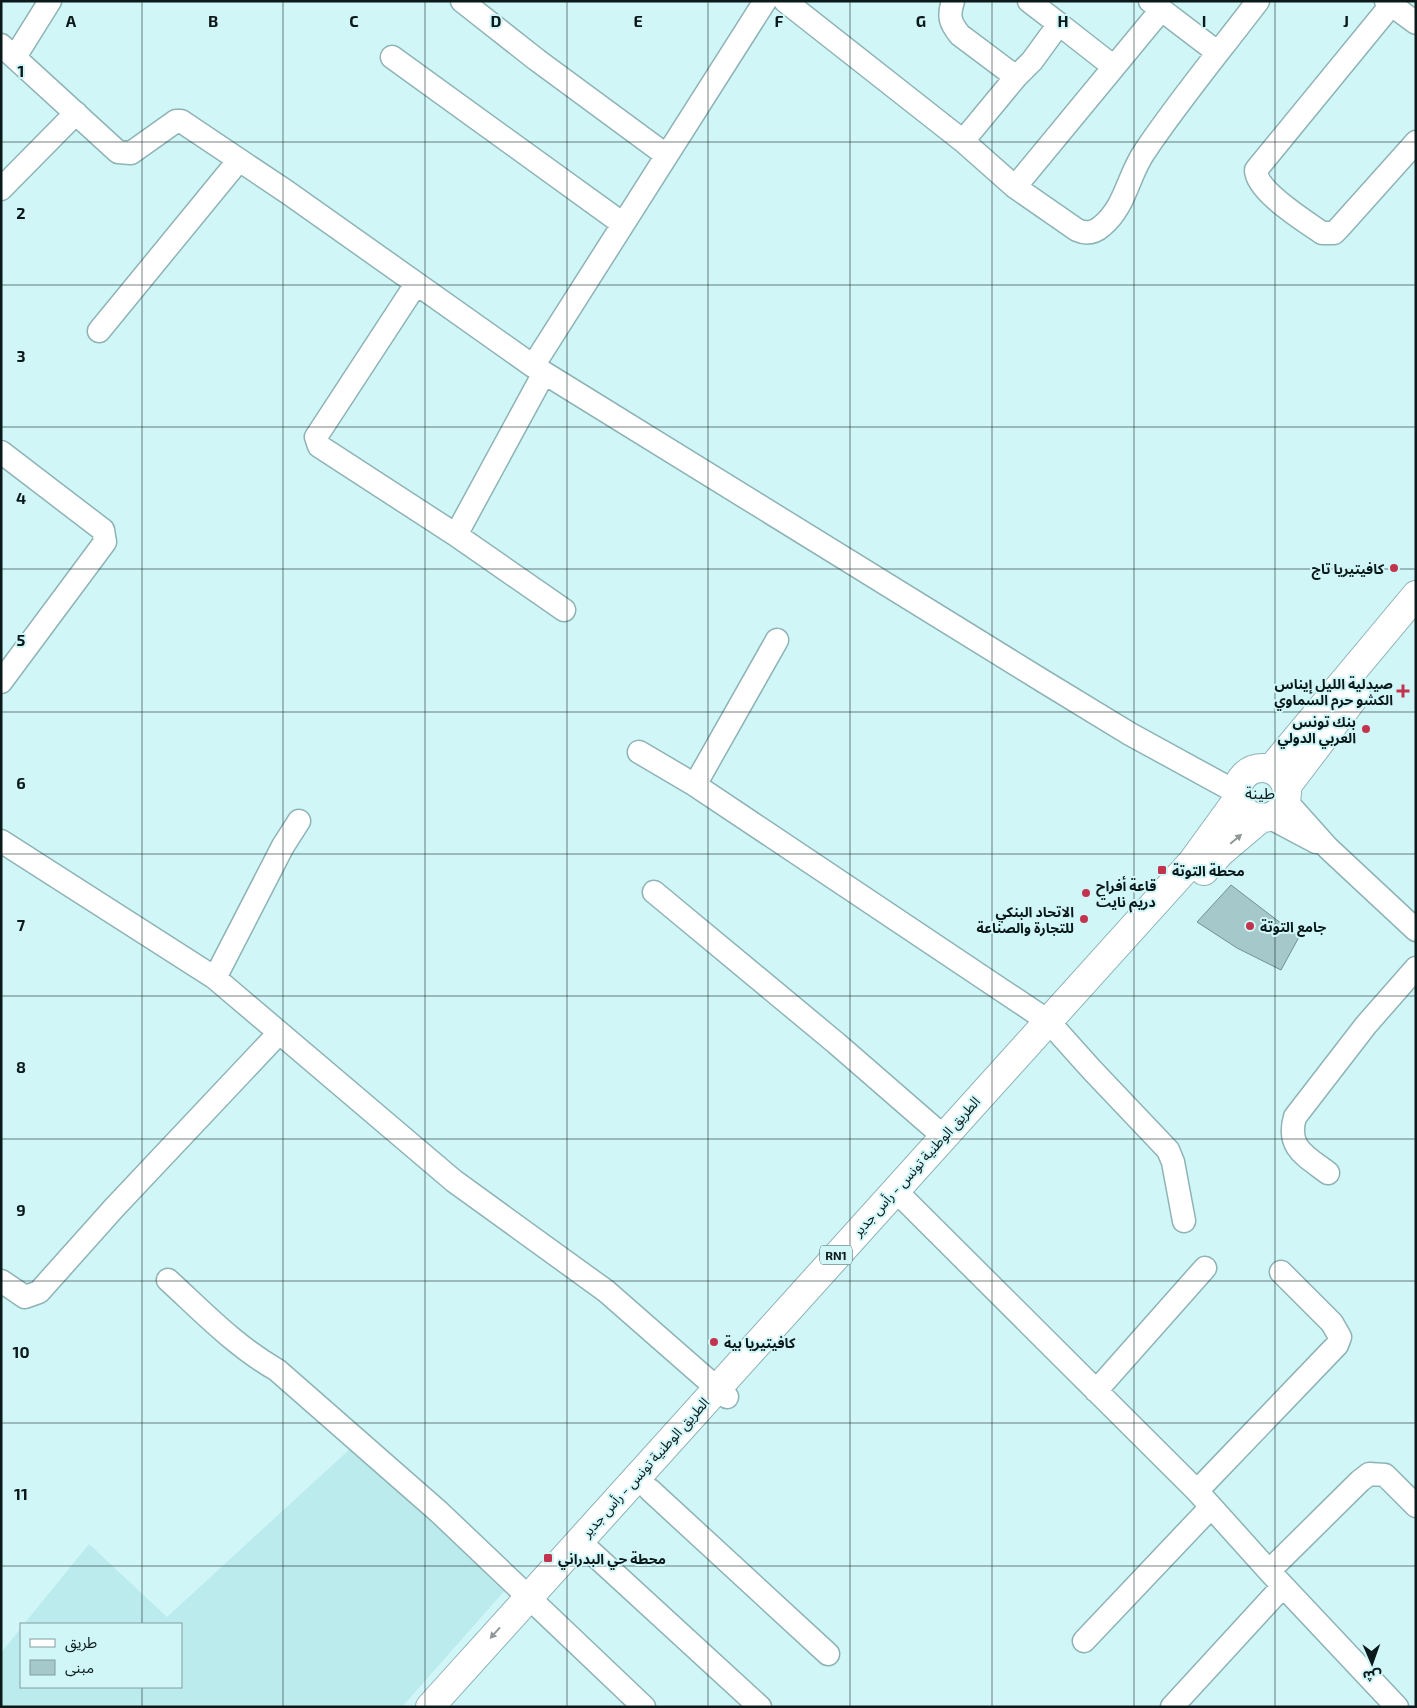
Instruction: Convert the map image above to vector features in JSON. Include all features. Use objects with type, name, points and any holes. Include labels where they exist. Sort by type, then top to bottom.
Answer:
[{"type":"highway","name":"الطريق الوطنية تونس - رأس جدير","points":[[1275,798],[1416,595]]},
{"type":"highway","name":"الطريق الوطنية تونس - رأس جدير","points":[[900,1195],[943,1136],[1275,798],[1416,622]]},
{"type":"highway","name":"RN1","points":[[1237,796],[1238,784],[1248,772],[1263,767],[1275,798]]},
{"type":"highway","points":[[1237,796],[1246,813],[1275,798]]},
{"type":"highway","name":"الطريق الوطنية تونس - رأس جدير","points":[[430,1707],[475,1668],[1053,1026],[1192,862],[1237,796]]},
{"type":"highway","name":"الطريق الوطنية تونس - رأس جدير","points":[[534,1602],[590,1551],[650,1490],[722,1393]]},
{"type":"highway","name":"الطريق الوطنية تونس - رأس جدير","points":[[454,1707],[475,1668]]},
{"type":"street","points":[[50,1],[8,51],[118,152],[131,153],[176,121],[181,121],[538,370],[1042,681],[1237,796]]},
{"type":"street","points":[[462,1],[537,60],[666,155]]},
{"type":"street","points":[[456,535],[538,370],[622,224],[765,1]]},
{"type":"street","points":[[785,1],[963,141],[1015,187],[1077,230],[1087,233],[1102,226],[1119,207],[1144,152],[1217,52],[1258,1]]},
{"type":"street","points":[[953,1],[949,16],[960,35],[1016,77]]},
{"type":"street","points":[[1029,1],[1114,67]]},
{"type":"street","points":[[1416,23],[1389,3],[1280,138],[1256,170],[1256,178],[1271,194],[1315,228],[1322,233],[1330,234],[1339,228],[1416,142]]},
{"type":"street","points":[[1015,187],[1114,67],[1156,6],[1217,52]]},
{"type":"street","points":[[963,141],[1016,77],[1032,61],[1059,24]]},
{"type":"street","points":[[392,57],[622,224]]},
{"type":"street","points":[[1,190],[76,113]]},
{"type":"street","points":[[99,331],[239,160]]},
{"type":"street","points":[[416,284],[315,439],[319,446],[456,535],[564,610]]},
{"type":"street","points":[[1,452],[103,530],[105,536],[104,542],[1,682]]},
{"type":"street","points":[[695,785],[777,640]]},
{"type":"street","points":[[639,752],[695,785],[1053,1026],[1168,1150],[1173,1162],[1184,1221]]},
{"type":"street","points":[[1275,798],[1416,930]]},
{"type":"street","points":[[215,978],[283,846],[299,821]]},
{"type":"street","points":[[1,841],[215,978],[454,1181],[606,1291],[722,1393]]},
{"type":"street","points":[[654,892],[836,1043],[943,1136]]},
{"type":"street","points":[[1328,1173],[1300,1152],[1291,1130],[1295,1117],[1366,1026],[1416,968]]},
{"type":"street","points":[[1,1281],[25,1297],[39,1292],[114,1208],[279,1033]]},
{"type":"street","points":[[900,1195],[1204,1499],[1276,1579],[1397,1707]]},
{"type":"street","points":[[1096,1392],[1205,1268]]},
{"type":"street","points":[[1084,1641],[1337,1345],[1340,1337],[1332,1323],[1281,1272]]},
{"type":"street","points":[[168,1280],[229,1337],[252,1356],[277,1370],[350,1433],[534,1602],[638,1705]]},
{"type":"street","points":[[1172,1707],[1276,1579],[1360,1481],[1369,1474],[1385,1475],[1416,1506]]},
{"type":"street","points":[[650,1490],[828,1654]]},
{"type":"street","points":[[590,1551],[754,1705]]},
{"type":"shaded area","points":[[351,1448],[507,1588],[402,1707],[1,1707],[1,1653],[20,1629],[20,1688],[182,1688],[182,1623],[25,1623],[89,1544],[167,1617]]},
{"type":"building","points":[[1231,885],[1299,937],[1281,970],[1237,948],[1197,922]]},
{"type":"place","name":"كافيتيريا تاج","points":[[1394,568]]},
{"type":"place","name":"صيدلية الليل إيناس الكشو حرم السماوي","points":[[1403,691]]},
{"type":"place","name":"بنك تونس العربي الدولي","points":[[1366,729]]},
{"type":"place","name":"محطة التوتة","points":[[1162,870]]},
{"type":"place","name":"قاعة أفراح دريم نايت","points":[[1086,893]]},
{"type":"place","name":"الاتحاد البنكي للتجارة والصناعة","points":[[1084,919]]},
{"type":"place","name":"جامع التوتة","points":[[1250,926]]},
{"type":"place","name":"كافيتيريا بية","points":[[714,1342]]},
{"type":"place","name":"محطة حي البدراني","points":[[548,1558]]},
{"type":"district","name":"طينة","points":[[1260,792]]}]
